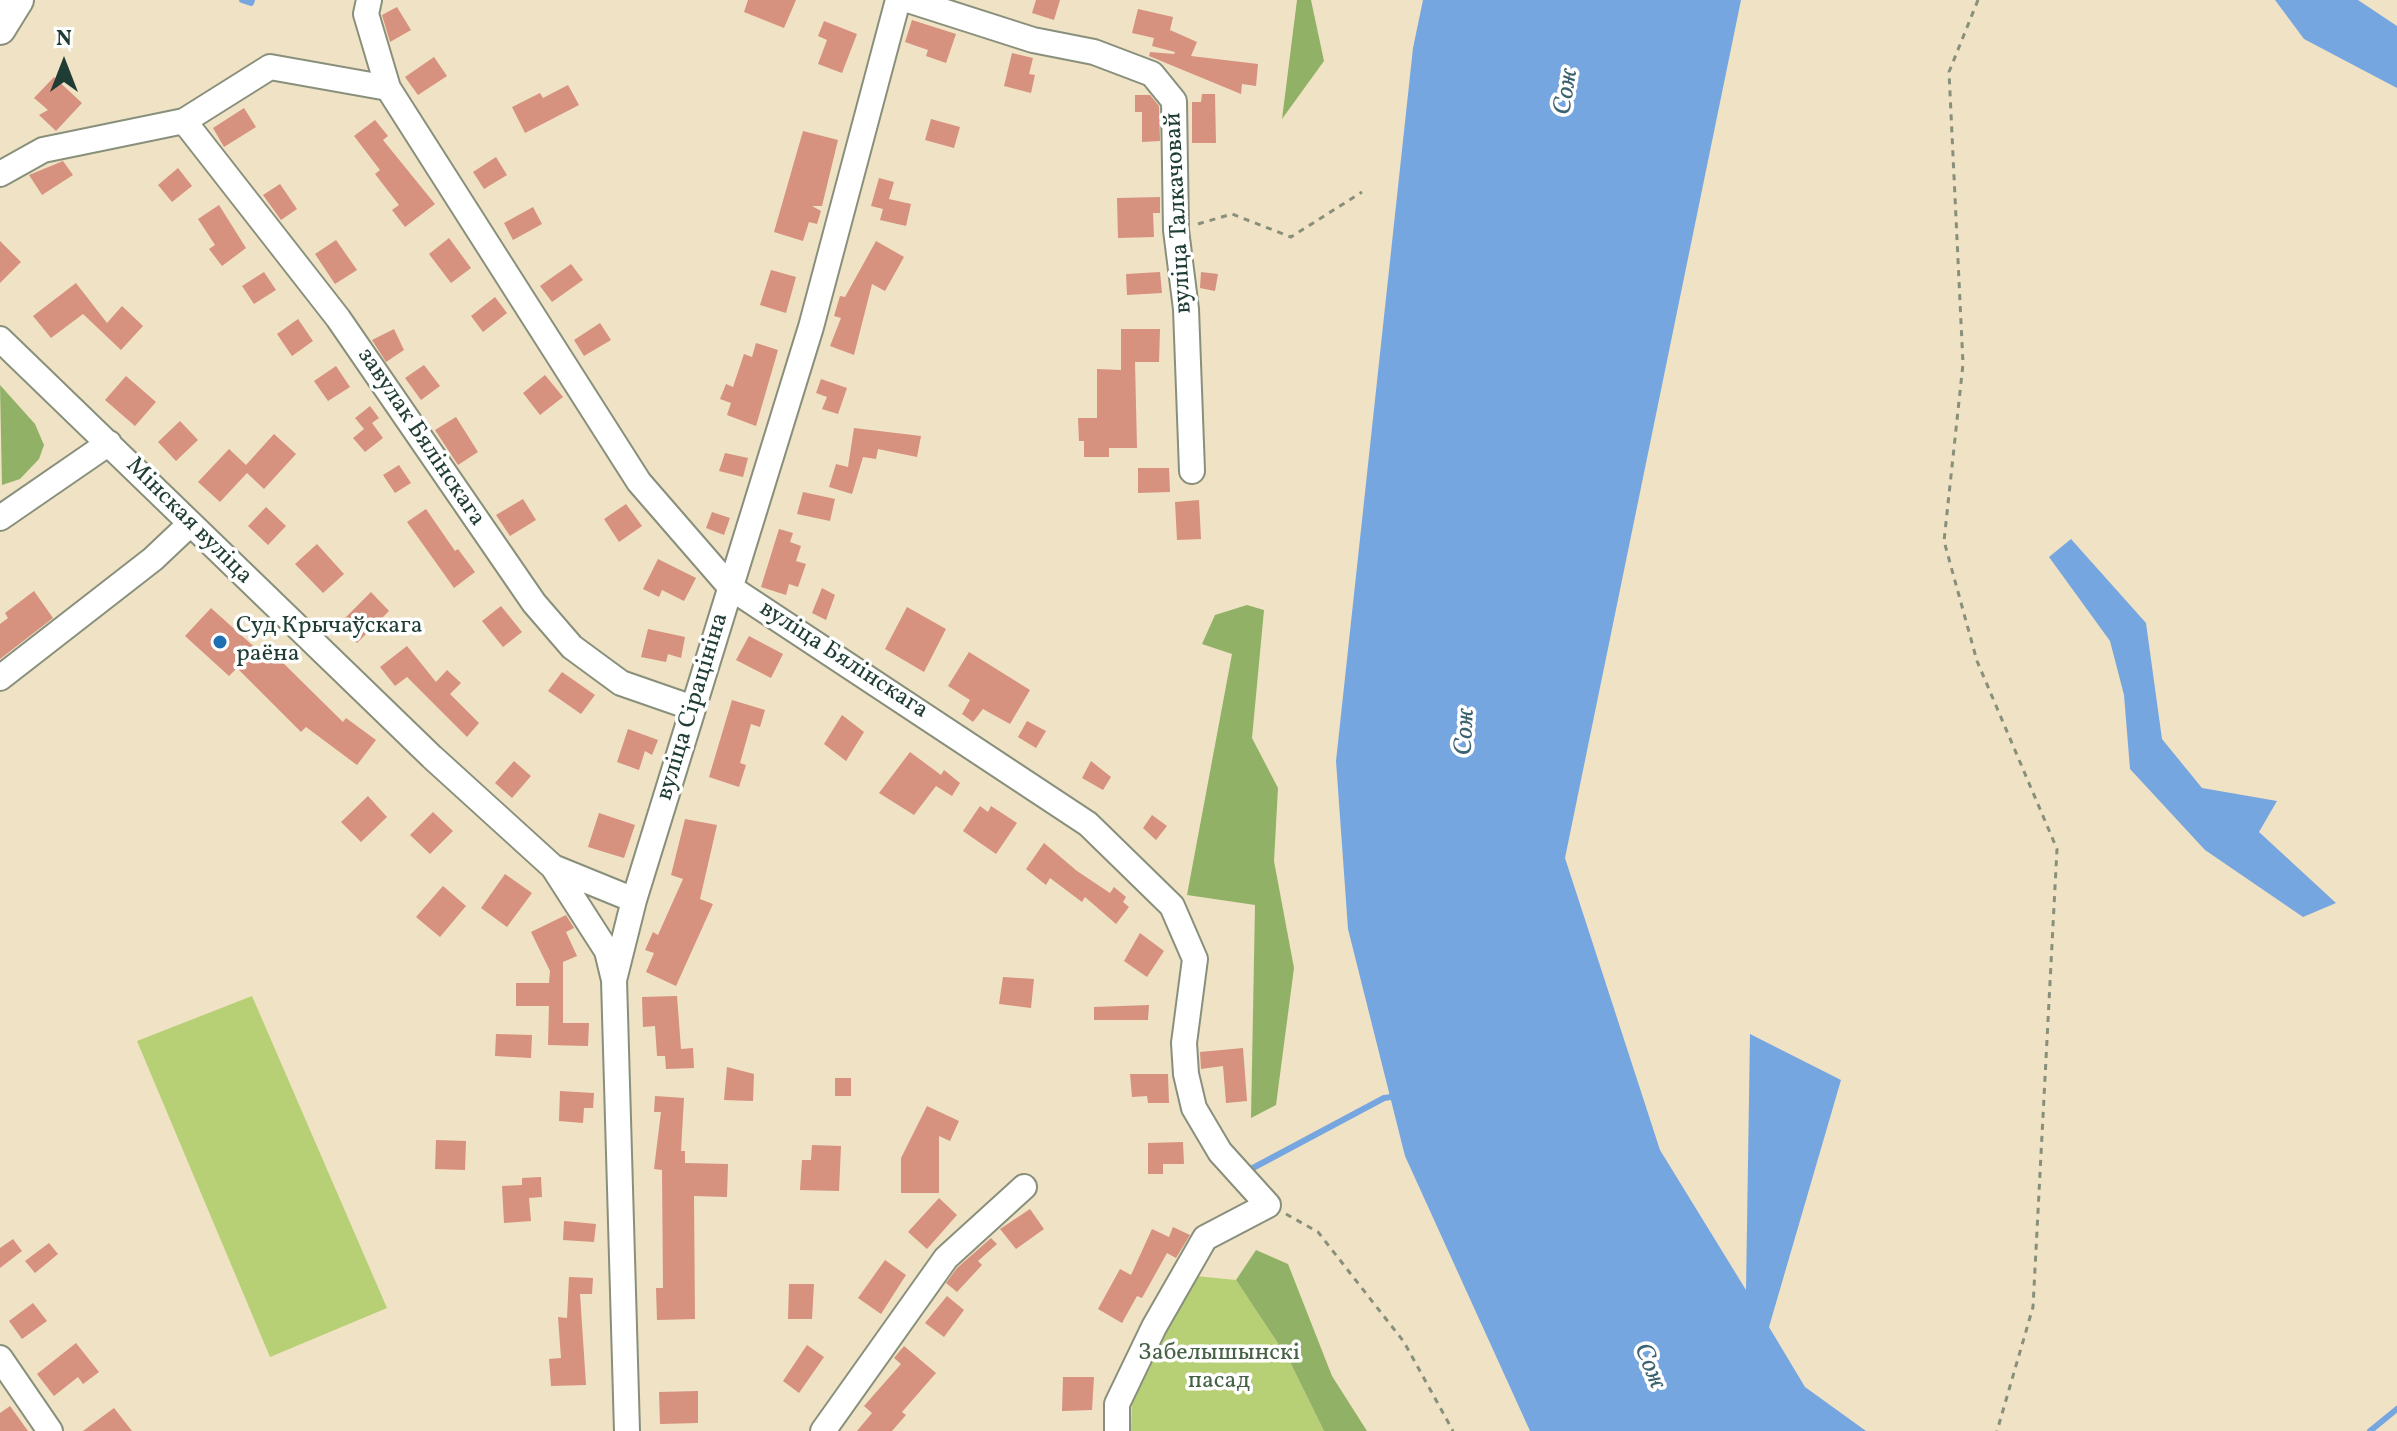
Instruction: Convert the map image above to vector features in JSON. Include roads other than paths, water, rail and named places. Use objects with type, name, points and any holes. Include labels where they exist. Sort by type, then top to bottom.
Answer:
[{"type":"main road","points":[[0,29],[18,0]]},
{"type":"street","name":"вуліца Бялінскага","points":[[369,0],[366,14],[388,88],[639,482],[731,588],[1088,824],[1172,906],[1195,959],[1184,1043],[1186,1074],[1194,1108],[1220,1152],[1268,1205],[1205,1238],[1154,1327],[1117,1404],[1117,1431]]},
{"type":"street","name":"вуліца Сірацініна","points":[[627,1431],[614,980],[634,900],[811,327],[898,0]]},
{"type":"street","name":"вуліца Талкачовай","points":[[908,0],[1033,40],[1094,52],[1152,74],[1174,101],[1176,230],[1186,309],[1192,471]]},
{"type":"street","points":[[0,174],[43,150],[184,121],[270,67],[388,88]]},
{"type":"street","name":"завулак Бялінскага","points":[[184,121],[338,318],[534,603],[572,647],[621,683],[693,708]]},
{"type":"street","name":"Мінская вуліца","points":[[0,339],[432,757],[553,867],[607,951],[614,980]]},
{"type":"street","points":[[0,518],[109,443]]},
{"type":"street","points":[[0,678],[153,559],[190,524]]},
{"type":"street","name":"Мінская вуліца","points":[[553,867],[634,900]]},
{"type":"street","points":[[823,1431],[946,1258],[1024,1187]]},
{"type":"street","points":[[0,1358],[50,1431]]},
{"type":"water","name":"Сож","points":[[1423,0],[1741,0],[1565,858],[1660,1150],[1746,1290],[1750,1034],[1841,1080],[1769,1327],[1805,1387],[1866,1431],[1530,1431],[1405,1156],[1348,929],[1336,761],[1413,48]]},
{"type":"water","points":[[2275,0],[2358,0],[2397,26],[2397,88],[2304,39]]},
{"type":"water","points":[[2071,539],[2146,623],[2162,739],[2202,788],[2277,801],[2259,832],[2336,903],[2303,917],[2205,850],[2130,769],[2124,695],[2110,641],[2049,557]]},
{"type":"waterway","points":[[242,0],[251,3],[252,0]]},
{"type":"waterway","points":[[1251,1169],[1384,1098],[1398,1096]]},
{"type":"waterway","points":[[2370,1431],[2397,1409]]},
{"type":"place","name":"Суд Крычаўскага раёна","points":[[220,642]]},
{"type":"park label","name":"Забелышынскі пасад","points":[[1219,1369]]}]
